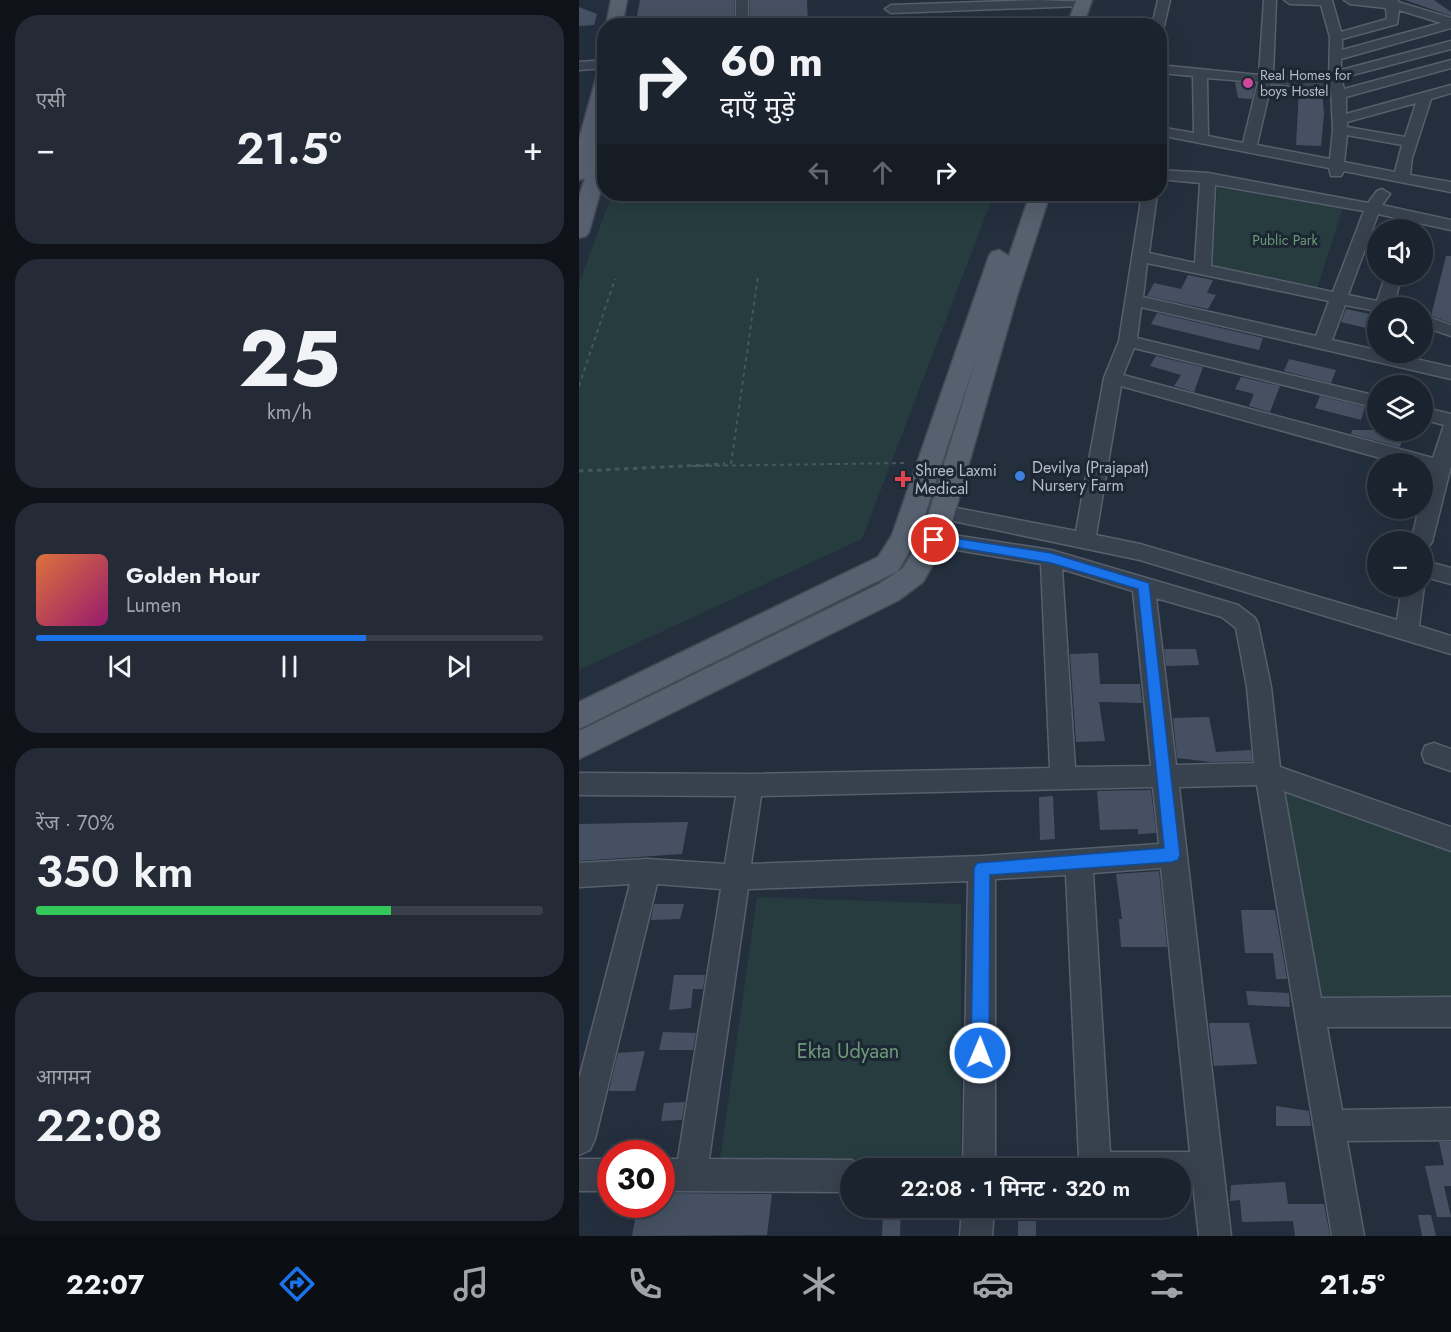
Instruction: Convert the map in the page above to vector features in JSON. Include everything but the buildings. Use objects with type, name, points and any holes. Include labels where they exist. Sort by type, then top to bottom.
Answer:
[{"type":"main road","points":[[616,18],[619,0]]},
{"type":"main road","points":[[628,18],[631,0]]},
{"type":"main road","points":[[1095,17],[1100,0]]},
{"type":"main road","points":[[1078,18],[1083,1]]},
{"type":"main road","points":[[579,232],[597,127]]},
{"type":"main road","points":[[579,716],[888,564],[905,536],[1017,201]]},
{"type":"main road","points":[[579,746],[889,592],[913,575],[934,540],[1038,201]]},
{"type":"street","points":[[742,0],[742,18]]},
{"type":"street","points":[[1160,18],[1164,0]]},
{"type":"street","points":[[1249,149],[1266,77],[1270,0]]},
{"type":"street","points":[[1290,0],[1326,1],[1336,37],[1339,125],[1337,170]]},
{"type":"street","points":[[1350,0],[1392,2],[1427,11],[1451,23]]},
{"type":"street","points":[[890,5],[1083,1]]},
{"type":"street","points":[[1392,2],[1393,21]]},
{"type":"street","points":[[1336,37],[1427,11]]},
{"type":"street","points":[[1336,56],[1451,23]]},
{"type":"street","points":[[1337,86],[1451,45]]},
{"type":"street","points":[[1167,69],[1266,77],[1337,86],[1451,64]]},
{"type":"street","points":[[579,66],[597,65]]},
{"type":"street","points":[[1200,71],[1201,139]]},
{"type":"street","points":[[1339,125],[1451,89]]},
{"type":"street","points":[[1322,343],[1373,207],[1396,181],[1425,97]]},
{"type":"street","points":[[1339,125],[1410,142]]},
{"type":"street","points":[[1167,133],[1337,170]]},
{"type":"street","points":[[1167,141],[1396,181],[1451,195]]},
{"type":"street","points":[[1167,175],[1208,178],[1373,207],[1402,219]]},
{"type":"street","points":[[1203,269],[1208,178]]},
{"type":"street","points":[[1396,181],[1451,187]]},
{"type":"street","points":[[1085,540],[1113,378],[1128,340],[1148,201]]},
{"type":"street","points":[[1433,224],[1451,225]]},
{"type":"street","points":[[1139,256],[1367,304]]},
{"type":"street","points":[[1133,300],[1451,373]]},
{"type":"street","points":[[1433,325],[1451,331]]},
{"type":"street","points":[[1128,340],[1367,400]]},
{"type":"street","points":[[1113,378],[1440,467]]},
{"type":"street","points":[[1433,416],[1451,420]]},
{"type":"street","points":[[1424,531],[1451,428]]},
{"type":"street","points":[[941,512],[1085,540],[1242,581],[1451,645]]},
{"type":"street","points":[[934,540],[1051,558],[1230,611],[1247,624],[1259,687],[1268,774],[1327,1126],[1348,1236]]},
{"type":"street","points":[[1051,558],[1063,779]]},
{"type":"street","points":[[1433,571],[1451,576]]},
{"type":"street","points":[[1144,586],[1215,1236]]},
{"type":"street","points":[[1407,632],[1412,597]]},
{"type":"street","points":[[579,784],[750,784],[1268,774],[1451,839]]},
{"type":"street","points":[[750,784],[676,1175],[840,1176]]},
{"type":"street","points":[[579,875],[647,871],[734,877],[982,868],[1172,855]]},
{"type":"street","points":[[1079,862],[1093,1158]]},
{"type":"street","points":[[979,1158],[982,868]]},
{"type":"street","points":[[579,1139],[647,871]]},
{"type":"street","points":[[1309,1013],[1451,1012]]},
{"type":"street","points":[[1327,1126],[1451,1124]]},
{"type":"street","points":[[1191,1168],[1207,1168]]},
{"type":"street","points":[[579,1175],[597,1175]]},
{"type":"street","points":[[977,1236],[978,1218]]},
{"type":"path","points":[[731,464],[757,276]]},
{"type":"path","points":[[579,386],[615,279]]},
{"type":"path","points":[[579,471],[731,464],[928,462]]},
{"type":"green space","name":"Public Park","points":[[1217,188],[1343,207],[1317,289],[1212,265]]},
{"type":"green space","points":[[609,201],[991,201],[862,539],[579,670],[579,284]]},
{"type":"green space","points":[[1273,782],[1451,846],[1451,999],[1318,999]]},
{"type":"green space","name":"Ekta Udyaan","points":[[757,897],[961,904],[961,1158],[840,1158],[840,1162],[720,1160]]},
{"type":"place","name":"Real Homes for boys Hostel","points":[[1248,83]]},
{"type":"place","name":"Devilya (Prajapat) Nursery Farm","points":[[1020,476]]},
{"type":"place","name":"Shree Laxmi Medical","points":[[903,479]]},
{"type":"route","points":[[934,540],[1051,558],[1144,586],[1172,855],[982,868],[980,1053]]}]
